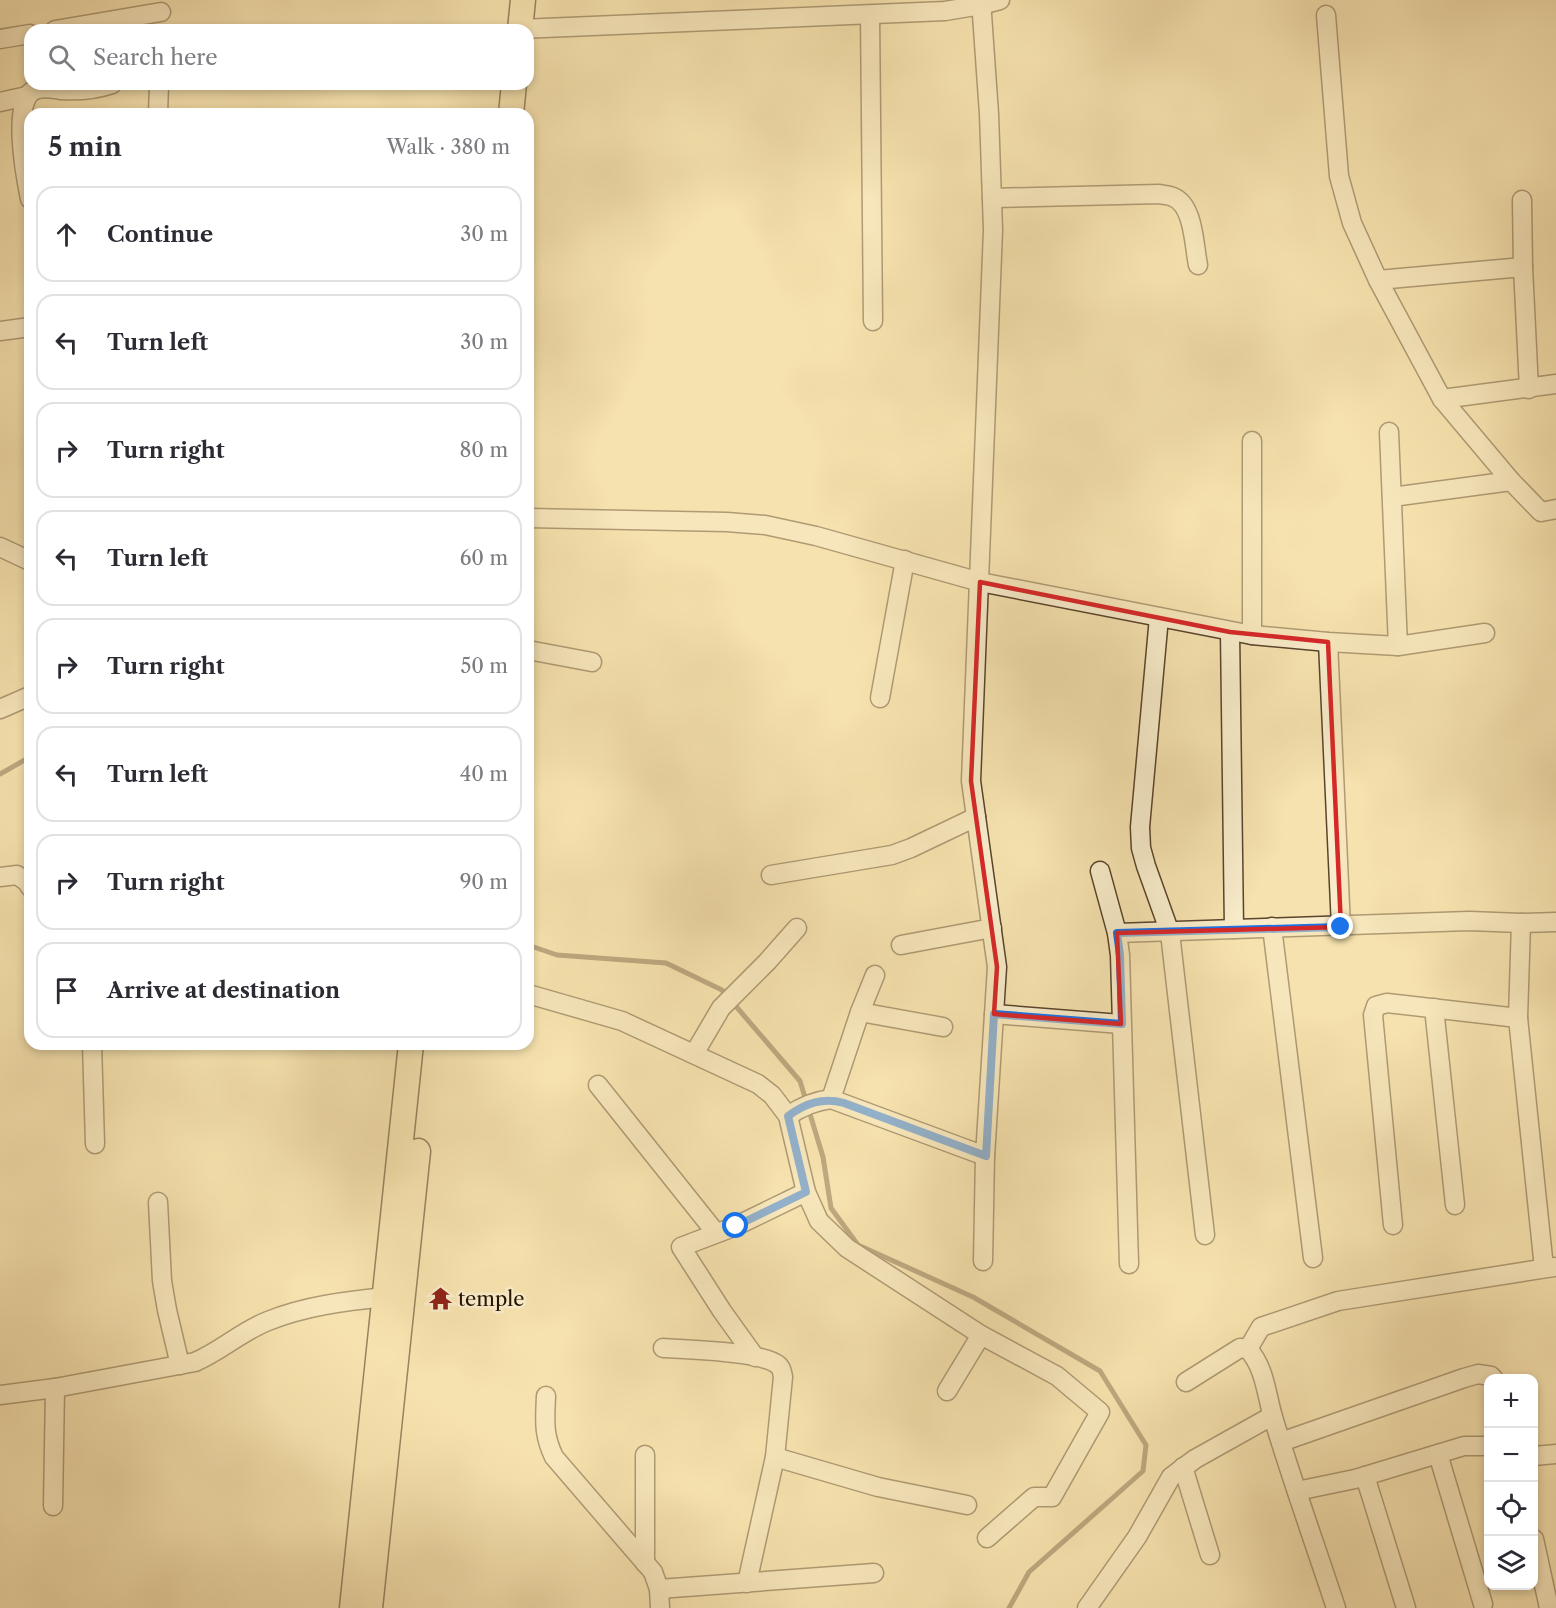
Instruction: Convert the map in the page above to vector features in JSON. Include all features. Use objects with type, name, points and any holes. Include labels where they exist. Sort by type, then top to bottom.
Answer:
[{"type":"main road","points":[[521,24],[523,0]]},
{"type":"main road","points":[[512,108],[513,90]]},
{"type":"main road","points":[[352,1608],[410,1050]]},
{"type":"main road","points":[[370,1608],[426,1050]]},
{"type":"street","points":[[534,28],[945,11],[1000,0]]},
{"type":"street","points":[[981,3],[993,230],[971,781],[997,967],[986,1156],[983,1261]]},
{"type":"street","points":[[95,24],[161,14]]},
{"type":"street","points":[[870,15],[873,321]]},
{"type":"street","points":[[1326,15],[1339,176],[1352,223],[1378,280],[1442,399],[1511,481],[1541,512],[1556,509]]},
{"type":"street","points":[[0,39],[24,35]]},
{"type":"street","points":[[24,167],[22,156],[24,105],[27,96],[34,90]]},
{"type":"street","points":[[65,90],[83,90]]},
{"type":"street","points":[[158,108],[159,90]]},
{"type":"street","points":[[0,102],[27,96]]},
{"type":"street","points":[[992,198],[1159,194],[1174,197],[1184,204],[1189,213],[1198,265]]},
{"type":"street","points":[[1522,200],[1529,389]]},
{"type":"street","points":[[1378,280],[1523,267]]},
{"type":"street","points":[[0,331],[24,328]]},
{"type":"street","points":[[1442,399],[1556,384]]},
{"type":"street","points":[[1389,432],[1398,646]]},
{"type":"street","points":[[1252,441],[1252,635]]},
{"type":"street","points":[[1392,497],[1511,481]]},
{"type":"street","points":[[534,518],[727,522],[765,525],[816,536],[980,582],[1252,635],[1398,646],[1485,633]]},
{"type":"street","points":[[0,547],[24,558]]},
{"type":"street","points":[[880,699],[905,560]]},
{"type":"street","points":[[1159,618],[1140,838],[1146,866],[1170,933],[1205,1235]]},
{"type":"street","points":[[1230,632],[1234,929]]},
{"type":"street","points":[[1328,642],[1341,927]]},
{"type":"street","points":[[534,651],[592,662]]},
{"type":"street","points":[[0,709],[24,699]]},
{"type":"street","points":[[771,875],[892,855],[976,817]]},
{"type":"street","points":[[1100,870],[1117,933],[1120,955],[1128,1264]]},
{"type":"street","points":[[0,877],[17,875],[24,878]]},
{"type":"street","points":[[1117,933],[1170,933],[1272,927],[1341,927],[1469,921],[1556,922]]},
{"type":"street","points":[[1248,1349],[1261,1327],[1338,1301],[1550,1267],[1518,1018],[1521,923]]},
{"type":"street","points":[[1272,927],[1313,1258]]},
{"type":"street","points":[[694,1054],[721,1008],[797,928]]},
{"type":"street","points":[[902,945],[992,928]]},
{"type":"street","points":[[826,1099],[875,975]]},
{"type":"street","points":[[534,996],[622,1021],[758,1084],[794,1111],[806,1192],[819,1221],[847,1248],[981,1335],[1057,1376],[1100,1412],[1052,1497],[1034,1497],[987,1538]]},
{"type":"street","points":[[1393,1225],[1373,1015],[1376,1006],[1387,1003],[1518,1018]]},
{"type":"street","points":[[1434,1008],[1455,1205]]},
{"type":"street","points":[[860,1012],[943,1027]]},
{"type":"street","points":[[994,1014],[1122,1024]]},
{"type":"street","points":[[92,1050],[95,1144]]},
{"type":"street","points":[[598,1085],[716,1233]]},
{"type":"street","points":[[794,1111],[826,1099],[986,1156]]},
{"type":"street","points":[[754,1357],[681,1246],[736,1226],[806,1192]]},
{"type":"street","points":[[158,1202],[162,1281],[180,1365]]},
{"type":"street","points":[[0,1395],[55,1388],[180,1365],[209,1356],[268,1321],[342,1301],[385,1297]]},
{"type":"street","points":[[947,1391],[981,1335]]},
{"type":"street","points":[[663,1348],[754,1357],[776,1363],[782,1369],[775,1457],[747,1583]]},
{"type":"street","points":[[1186,1382],[1240,1348],[1248,1349],[1260,1366],[1272,1416],[1336,1608]]},
{"type":"street","points":[[1281,1442],[1464,1378],[1478,1374],[1484,1375]]},
{"type":"street","points":[[53,1506],[55,1388]]},
{"type":"street","points":[[546,1395],[544,1431],[554,1457],[653,1572],[659,1589],[660,1608]]},
{"type":"street","points":[[1088,1608],[1137,1537],[1172,1477],[1183,1467],[1272,1416]]},
{"type":"street","points":[[1297,1491],[1365,1476],[1464,1446],[1484,1446]]},
{"type":"street","points":[[1438,1454],[1483,1604]]},
{"type":"street","points":[[1538,1456],[1556,1454]]},
{"type":"street","points":[[645,1455],[645,1563]]},
{"type":"street","points":[[775,1457],[878,1487],[967,1505]]},
{"type":"street","points":[[1183,1467],[1210,1555]]},
{"type":"street","points":[[1365,1476],[1406,1608]]},
{"type":"street","points":[[1538,1561],[1549,1608]]},
{"type":"street","points":[[659,1589],[874,1573]]},
{"type":"highlighted area","points":[[980,582],[1230,632],[1328,642],[1341,927],[1117,933],[1121,1024],[994,1014],[997,967],[971,781]]},
{"type":"waterway","points":[[0,774],[24,760]]},
{"type":"waterway","points":[[534,947],[557,955],[666,963],[722,990],[800,1081],[823,1157],[831,1208],[858,1245],[973,1297],[1100,1371],[1146,1445],[1143,1471],[1029,1572],[1009,1608]]},
{"type":"place","name":"temple","points":[[440,1299]]},
{"type":"route","points":[[736,1226],[806,1192],[788,1116],[801,1107],[821,1100],[831,1099],[844,1103],[986,1156],[994,1014],[1122,1024],[1117,933],[1170,933],[1272,927],[1341,927]]}]
